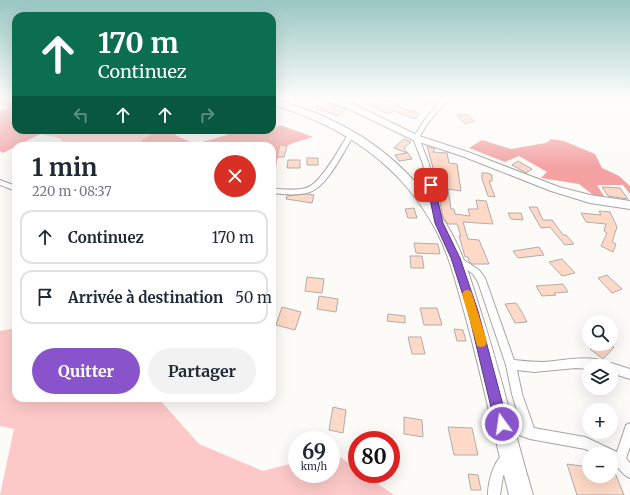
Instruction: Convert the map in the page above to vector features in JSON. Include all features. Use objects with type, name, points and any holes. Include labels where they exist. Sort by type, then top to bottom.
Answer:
[{"type":"highway","points":[[329,122],[367,142],[388,160],[408,180],[439,223],[455,258],[473,311],[521,495]]},
{"type":"street","points":[[383,122],[416,138],[465,154],[574,195],[604,202],[630,204]]},
{"type":"street","points":[[416,138],[426,122]]},
{"type":"street","points":[[276,191],[302,191],[314,188],[330,169],[352,133]]},
{"type":"street","points":[[416,138],[426,164],[439,223]]},
{"type":"street","points":[[0,182],[12,187]]},
{"type":"street","points":[[455,258],[480,276],[511,365],[517,394],[530,433]]},
{"type":"street","points":[[511,365],[534,367],[569,362],[582,363]]},
{"type":"street","points":[[618,370],[630,374]]},
{"type":"street","points":[[502,424],[530,433],[585,443],[594,447]]},
{"type":"street","points":[[618,449],[630,429]]},
{"type":"street","points":[[494,495],[494,482],[499,471],[510,455]]},
{"type":"street","points":[[618,460],[630,472]]},
{"type":"shaded area","points":[[0,122],[12,122],[12,134],[40,134],[25,142],[12,142],[12,148],[3,153],[0,151]]},
{"type":"shaded area","points":[[280,125],[313,137],[287,146],[282,150],[277,161],[276,170],[276,142],[202,142],[228,134],[276,134],[276,128]]},
{"type":"shaded area","points":[[41,134],[153,134],[142,140],[142,142],[63,142],[59,138]]},
{"type":"shaded area","points":[[152,134],[176,134],[175,135],[191,142],[142,142],[142,140]]},
{"type":"shaded area","points":[[551,139],[564,141],[595,154],[602,168],[619,176],[630,186],[630,194],[623,185],[597,185],[605,198],[593,195],[579,184],[541,178],[547,172],[519,156],[505,162],[469,148],[482,140],[511,149],[546,143]]},
{"type":"shaded area","points":[[12,329],[12,402],[162,402],[199,444],[263,471],[288,464],[288,483],[340,483],[340,457],[348,463],[348,483],[377,483],[394,495],[0,495],[14,429],[0,426],[0,331]]},
{"type":"building","points":[[404,139],[411,142],[404,148],[412,159],[399,161],[395,155],[407,153],[394,148]]},
{"type":"building","points":[[280,145],[287,146],[284,157],[277,157]]},
{"type":"building","points":[[427,146],[435,149],[433,152],[447,153],[449,163],[457,164],[461,191],[448,189],[451,209],[454,209],[455,214],[470,216],[468,209],[478,209],[476,200],[486,201],[493,224],[463,222],[468,239],[479,240],[489,264],[472,264],[468,257],[465,257],[457,224],[448,224],[443,217],[435,175]]},
{"type":"building","points":[[307,158],[318,158],[318,165],[307,165]]},
{"type":"building","points":[[288,160],[300,160],[300,168],[287,168]]},
{"type":"building","points":[[518,161],[532,169],[526,173],[512,165]]},
{"type":"building","points":[[482,173],[492,175],[492,181],[489,181],[495,197],[488,196],[482,179]]},
{"type":"building","points":[[602,187],[620,188],[628,199],[608,196]]},
{"type":"building","points":[[307,194],[314,195],[312,203],[286,199],[287,196]]},
{"type":"building","points":[[529,207],[537,207],[543,220],[552,220],[563,235],[566,235],[574,244],[565,245],[550,227],[541,228]]},
{"type":"building","points":[[414,208],[417,218],[408,218],[405,209]]},
{"type":"building","points":[[599,211],[610,212],[617,227],[612,242],[616,244],[613,252],[601,246],[607,233],[604,231],[606,224],[586,222],[581,213],[601,215]]},
{"type":"building","points":[[508,213],[521,213],[523,220],[511,219]]},
{"type":"building","points":[[414,243],[438,244],[440,254],[416,253]]},
{"type":"building","points":[[539,247],[544,255],[518,258],[513,251]]},
{"type":"building","points":[[410,256],[422,256],[424,268],[411,268]]},
{"type":"building","points":[[562,259],[575,273],[562,276],[549,262]]},
{"type":"building","points":[[607,275],[622,289],[612,293],[598,278]]},
{"type":"building","points":[[307,277],[324,279],[322,293],[305,291]]},
{"type":"building","points":[[563,284],[568,292],[554,293],[556,295],[542,296],[536,286]]},
{"type":"building","points":[[319,296],[338,299],[336,312],[317,309]]},
{"type":"building","points":[[516,303],[527,322],[515,323],[505,304]]},
{"type":"building","points":[[282,307],[301,312],[295,330],[276,325]]},
{"type":"building","points":[[420,308],[437,308],[442,325],[424,325]]},
{"type":"building","points":[[388,314],[405,316],[405,323],[387,321]]},
{"type":"building","points":[[454,329],[463,330],[466,341],[457,341]]},
{"type":"building","points":[[408,337],[421,337],[425,354],[412,354]]},
{"type":"building","points":[[593,351],[610,351],[603,359]]},
{"type":"building","points":[[333,407],[346,410],[343,433],[340,431],[329,430]]},
{"type":"building","points":[[404,417],[422,420],[423,437],[404,434]]},
{"type":"building","points":[[448,427],[472,428],[478,455],[454,455]]},
{"type":"building","points":[[567,464],[582,466],[582,483],[618,483],[618,480],[624,495],[577,495]]},
{"type":"building","points":[[468,474],[478,475],[481,490],[471,490]]},
{"type":"slow traffic","points":[[467,294],[481,342]]},
{"type":"route","points":[[431,185],[439,223],[449,241],[473,311],[502,424]]}]
